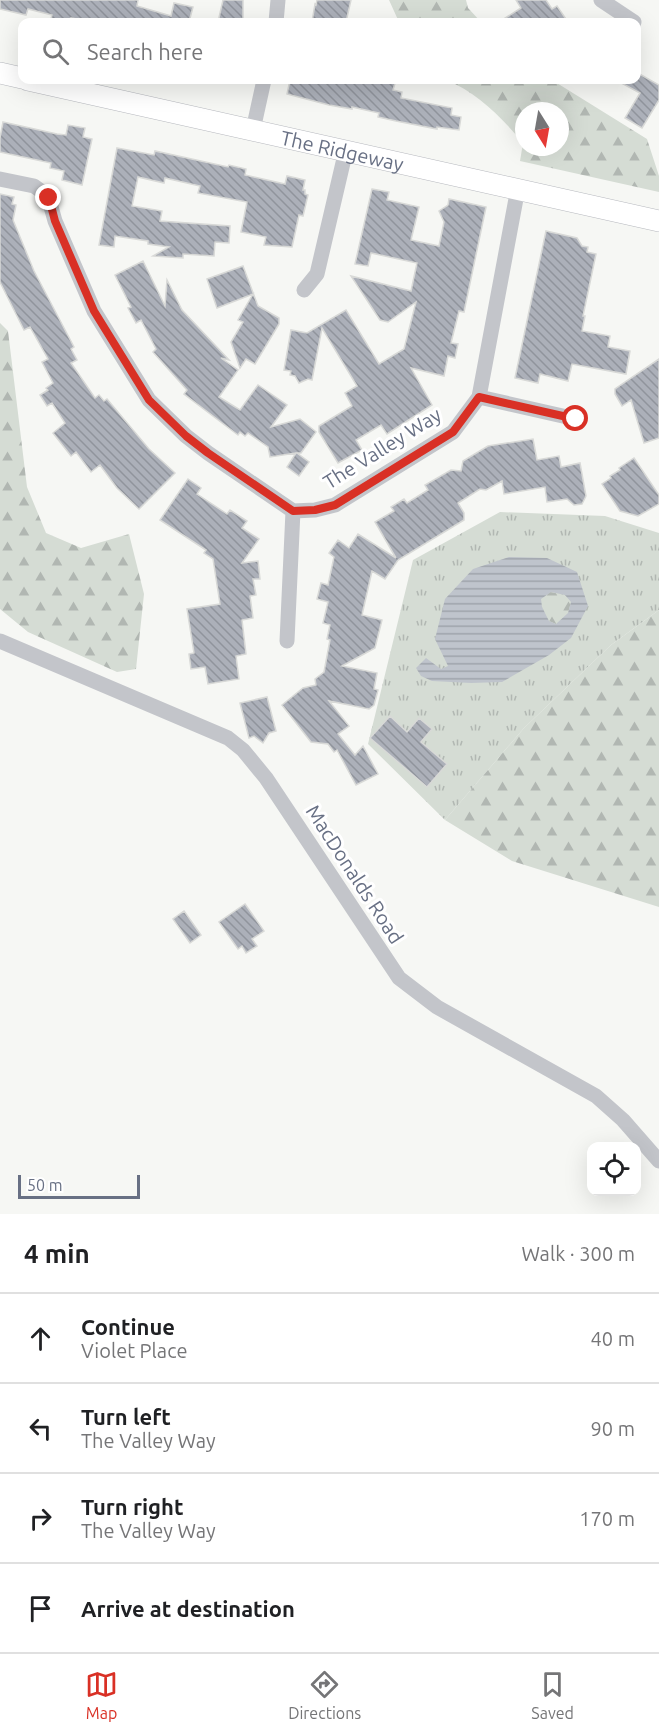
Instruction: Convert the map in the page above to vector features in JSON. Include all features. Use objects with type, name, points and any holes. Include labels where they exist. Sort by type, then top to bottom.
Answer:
[{"type":"street","points":[[276,18],[278,0]]},
{"type":"street","points":[[601,0],[627,18]]},
{"type":"street","points":[[0,73],[18,77]]},
{"type":"street","name":"The Ridgeway","points":[[45,84],[659,220]]},
{"type":"street","points":[[253,129],[263,84]]},
{"type":"street","points":[[304,290],[317,274],[346,150]]},
{"type":"street","points":[[0,179],[34,186],[48,195],[55,221],[94,311],[149,400],[186,436],[208,453],[293,511],[287,641]]},
{"type":"street","name":"The Valley Way","points":[[293,511],[315,510],[335,505],[453,432],[479,397],[518,188]]},
{"type":"street","points":[[479,397],[576,419]]},
{"type":"street","name":"MacDonalds Road","points":[[0,641],[228,738],[243,750],[266,778],[399,978],[436,1007],[596,1096],[623,1120],[659,1161]]},
{"type":"green space","points":[[389,0],[466,0],[468,8],[477,18],[397,18]]},
{"type":"green space","points":[[455,84],[558,84],[647,139],[659,176],[659,192],[520,161],[521,156],[569,156],[569,102],[515,102],[515,134],[478,99]]},
{"type":"green space","points":[[0,323],[8,331],[27,487],[46,533],[81,548],[129,534],[144,594],[136,669],[117,672],[28,632],[0,609]]},
{"type":"green space","points":[[500,512],[605,516],[659,533],[659,610],[611,645],[524,728],[445,820],[368,744],[413,560]]},
{"type":"green space","points":[[550,592],[565,595],[571,602],[568,613],[556,624],[549,621],[542,607],[541,599]]},
{"type":"green space","points":[[659,610],[659,907],[512,861],[445,820],[524,728],[611,645]]},
{"type":"shaded area","points":[[509,557],[547,558],[577,572],[588,606],[571,638],[549,655],[502,682],[432,681],[421,676],[416,668],[426,658],[441,669],[448,666],[435,639],[445,599],[473,569]],"holes":[[[551,592],[565,595],[571,602],[568,613],[556,624],[549,621],[541,599]]]},
{"type":"building","points":[[0,0],[138,0],[137,6],[171,16],[174,3],[193,7],[190,18],[51,18],[52,15],[28,9],[26,15],[0,9]]},
{"type":"building","points":[[223,0],[243,0],[243,18],[219,18]]},
{"type":"building","points":[[317,0],[351,0],[347,18],[313,18]]},
{"type":"building","points":[[516,0],[546,0],[552,9],[557,6],[565,18],[505,18],[521,8]]},
{"type":"building","points":[[641,75],[659,85],[659,100],[642,128],[625,118],[640,93],[623,84],[641,84]]},
{"type":"building","points":[[289,84],[395,84],[393,90],[402,92],[401,98],[452,108],[451,115],[461,117],[459,130],[437,127],[437,129],[396,121],[378,117],[379,113],[329,105],[287,94]]},
{"type":"building","points":[[3,122],[66,135],[68,125],[85,128],[83,137],[92,139],[82,185],[62,180],[64,171],[50,168],[51,163],[0,152]]},
{"type":"building","points":[[117,148],[154,155],[155,151],[228,167],[229,165],[246,169],[245,175],[285,184],[287,176],[305,180],[303,190],[308,195],[303,216],[299,215],[292,247],[264,245],[266,237],[241,232],[247,202],[198,193],[200,186],[165,178],[164,183],[138,177],[132,206],[162,211],[160,221],[230,226],[229,243],[215,242],[214,256],[183,254],[183,258],[153,256],[169,247],[148,244],[148,241],[115,236],[114,247],[99,245]]},
{"type":"building","points":[[372,189],[389,192],[387,200],[419,207],[411,240],[439,246],[444,222],[439,211],[448,205],[449,199],[486,207],[464,312],[459,311],[451,343],[458,344],[455,358],[448,356],[444,376],[411,368],[432,405],[387,434],[381,425],[356,440],[362,450],[338,463],[319,432],[319,426],[352,406],[345,393],[357,386],[322,328],[312,380],[308,379],[299,383],[295,376],[290,375],[291,371],[284,370],[291,330],[307,333],[346,310],[379,364],[404,349],[416,302],[388,322],[380,320],[351,276],[411,291],[417,263],[371,253],[368,266],[355,264]]},
{"type":"building","points":[[0,194],[14,197],[12,204],[16,205],[13,220],[34,271],[74,347],[71,349],[77,360],[71,363],[95,398],[99,395],[104,401],[107,399],[149,449],[175,473],[139,509],[117,488],[100,465],[91,472],[76,452],[71,456],[53,433],[65,423],[52,403],[47,406],[40,395],[53,383],[42,362],[48,359],[30,327],[24,330],[0,282]]},
{"type":"building","points":[[546,231],[577,238],[582,246],[588,247],[587,252],[596,254],[582,331],[610,336],[608,347],[630,351],[626,374],[572,364],[568,381],[540,374],[538,383],[515,378]]},
{"type":"building","points":[[143,261],[165,306],[167,280],[182,310],[229,360],[221,358],[238,370],[219,397],[240,410],[258,385],[287,405],[271,427],[300,419],[316,432],[301,453],[297,453],[309,462],[299,476],[287,467],[296,453],[270,457],[268,447],[248,433],[245,436],[240,432],[238,435],[184,394],[187,390],[153,352],[156,349],[141,320],[136,323],[128,308],[131,307],[115,275]]},
{"type":"building","points":[[243,266],[258,306],[279,318],[279,324],[255,364],[246,359],[240,368],[231,342],[243,322],[238,320],[253,294],[217,308],[207,279]]},
{"type":"building","points":[[659,359],[659,438],[644,443],[631,400],[622,406],[615,394],[615,389]]},
{"type":"building","points":[[533,439],[537,460],[559,456],[561,467],[580,463],[586,496],[582,504],[574,505],[567,499],[547,502],[545,487],[504,494],[502,481],[486,490],[480,489],[458,503],[464,513],[464,520],[398,560],[385,579],[372,571],[362,615],[382,620],[375,648],[342,666],[377,673],[374,689],[378,690],[374,705],[369,709],[329,701],[349,726],[338,734],[355,755],[363,746],[378,774],[356,785],[337,750],[334,752],[328,744],[311,742],[282,705],[303,688],[316,685],[315,679],[324,672],[330,640],[327,639],[330,625],[323,623],[328,602],[317,599],[321,583],[328,585],[334,557],[329,553],[338,540],[349,548],[358,534],[396,558],[375,522],[394,511],[391,507],[404,499],[407,503],[428,490],[425,485],[451,470],[461,471],[463,461],[488,446]]},
{"type":"building","points":[[634,458],[659,495],[659,504],[638,516],[620,511],[602,484]]},
{"type":"building","points":[[188,479],[201,488],[197,494],[227,514],[230,510],[247,521],[242,528],[259,539],[242,563],[258,561],[260,579],[253,579],[256,595],[250,596],[253,618],[242,620],[246,654],[236,656],[239,679],[208,684],[205,667],[191,669],[189,654],[194,653],[187,609],[220,604],[213,559],[204,553],[206,550],[160,520]]},
{"type":"building","points":[[267,697],[276,731],[269,733],[263,743],[254,736],[249,738],[240,703]]},
{"type":"building","points":[[390,716],[407,732],[419,718],[432,729],[421,742],[447,764],[427,787],[370,738]]},
{"type":"building","points":[[245,904],[264,931],[252,939],[257,946],[246,953],[242,946],[238,949],[219,922]]},
{"type":"building","points":[[184,911],[201,935],[190,943],[173,919]]},
{"type":"route","points":[[49,198],[55,221],[94,311],[149,400],[186,436],[208,453],[293,511],[315,510],[335,505],[453,432],[479,397],[576,419]]}]
